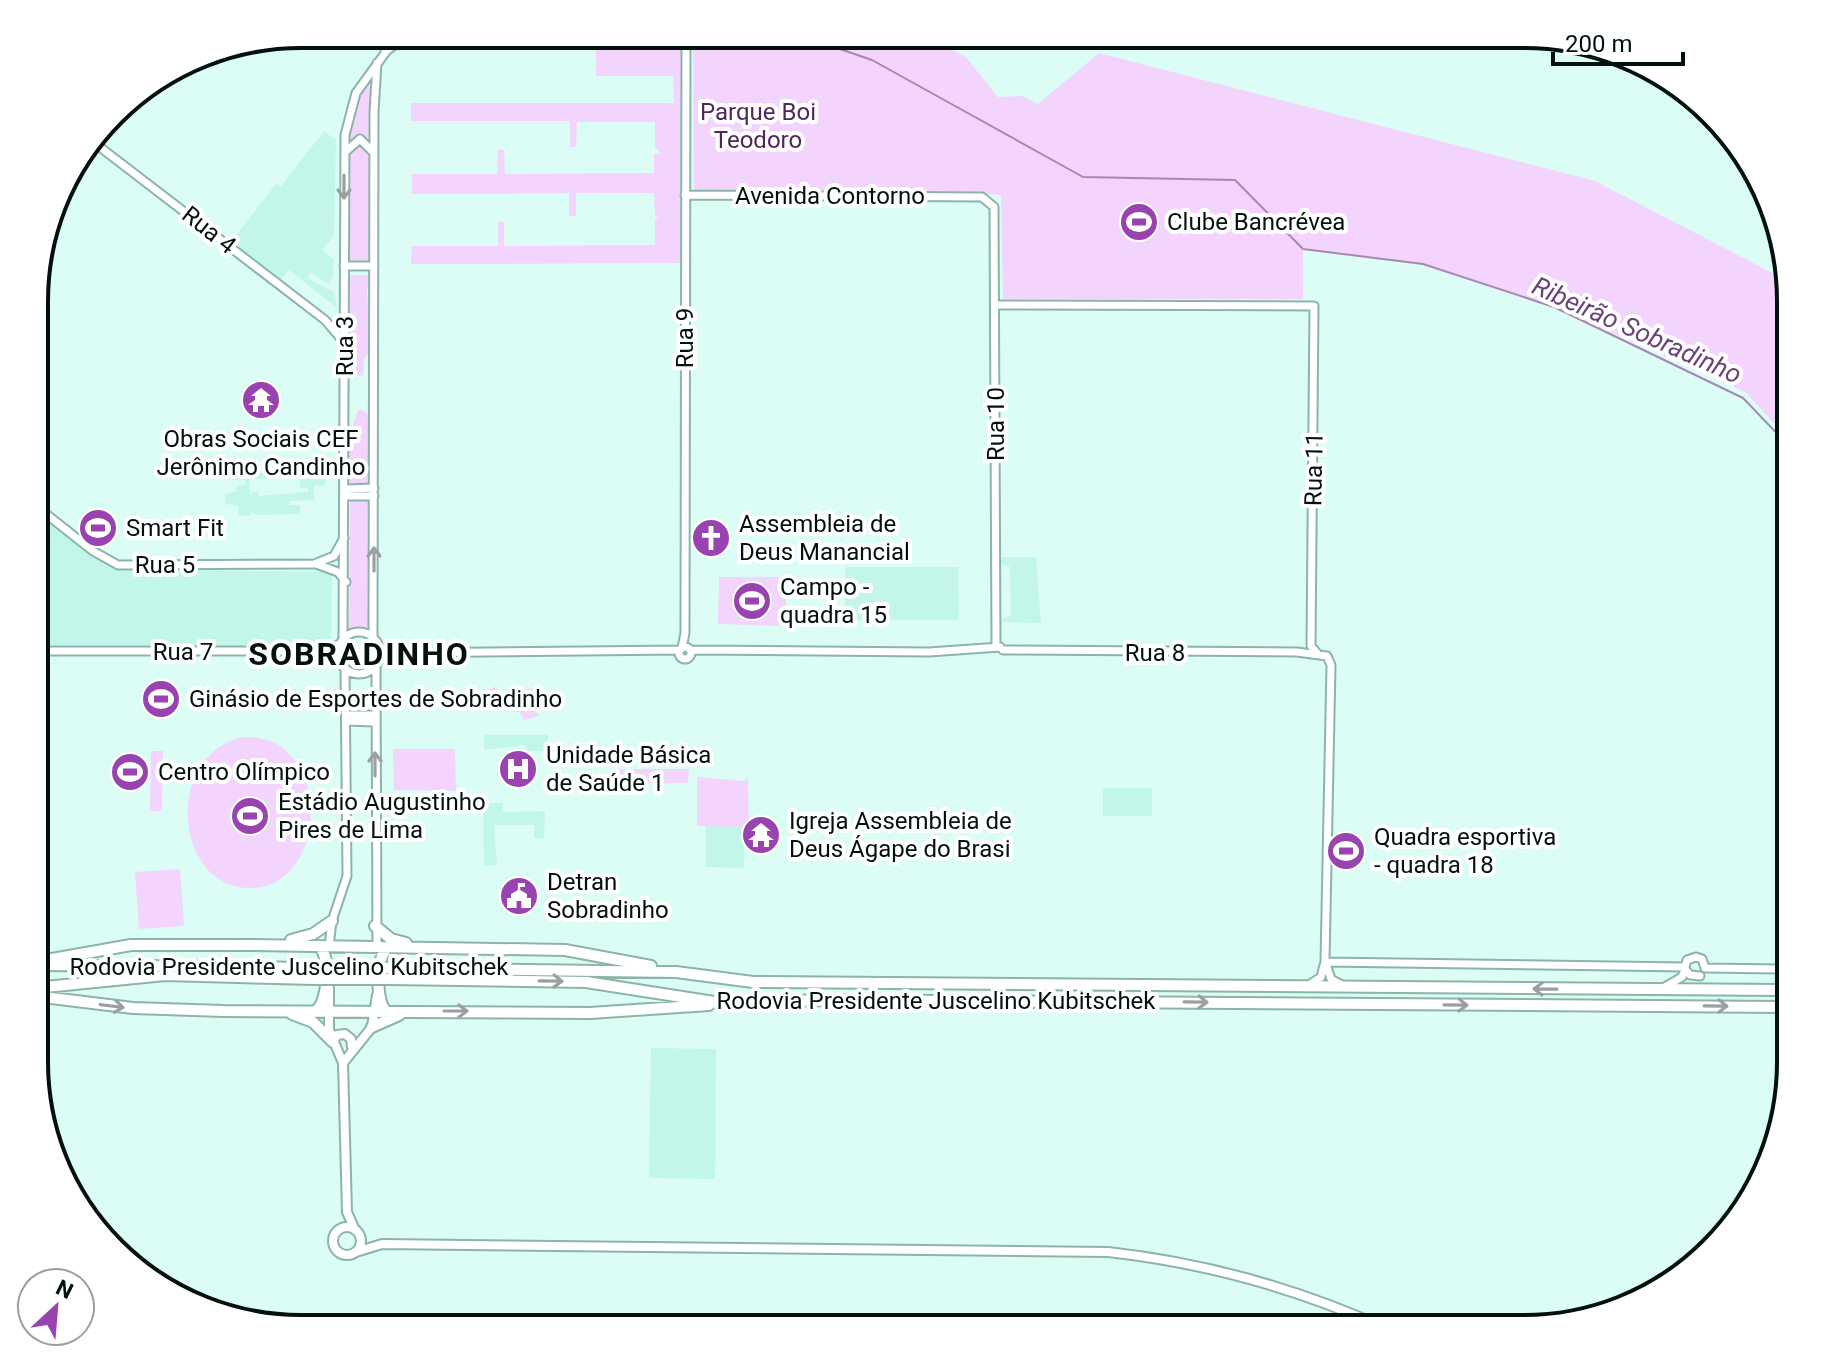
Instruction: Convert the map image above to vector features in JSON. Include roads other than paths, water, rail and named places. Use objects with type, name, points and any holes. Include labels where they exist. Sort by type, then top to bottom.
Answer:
[{"type":"highway","points":[[249,945],[299,939],[332,921]]},
{"type":"highway","points":[[375,926],[391,939],[406,943],[459,947]]},
{"type":"highway","points":[[49,961],[131,945],[459,947],[565,950],[676,972]]},
{"type":"highway","points":[[317,1010],[322,1004],[325,989],[324,946]]},
{"type":"highway","points":[[377,1009],[380,1003],[382,947]]},
{"type":"highway","name":"Rodovia Presidente Juscelino Kubitschek","points":[[49,964],[389,974],[676,972],[753,982],[1776,990]]},
{"type":"highway","name":"Rodovia Presidente Juscelino Kubitschek","points":[[49,987],[165,975],[314,973]]},
{"type":"highway","name":"Rodovia Presidente Juscelino Kubitschek","points":[[389,974],[586,982],[727,1004],[797,1000],[1776,1007]]},
{"type":"highway","points":[[1097,1002],[1104,994],[1098,984]]},
{"type":"highway","points":[[1126,1002],[1119,993],[1136,987]]},
{"type":"highway","points":[[49,998],[133,1008],[590,1013],[727,1004]]},
{"type":"highway","points":[[274,1010],[306,1018],[333,1042]]},
{"type":"highway","points":[[372,1027],[413,1011]]},
{"type":"main road","name":"Rua 3","points":[[342,641],[346,582],[343,154],[351,105],[363,81],[388,49]]},
{"type":"main road","name":"Rua 9","points":[[685,651],[686,49]]},
{"type":"main road","name":"Rua 3","points":[[375,640],[374,84],[377,61]]},
{"type":"main road","points":[[363,81],[374,84]]},
{"type":"main road","points":[[343,154],[360,139],[368,143],[374,154]]},
{"type":"main road","name":"Rua 4","points":[[101,148],[325,320],[345,345]]},
{"type":"main road","name":"Avenida Contorno","points":[[685,195],[974,197],[989,201],[996,214]]},
{"type":"main road","name":"Rua 10","points":[[996,214],[996,633],[999,650]]},
{"type":"main road","points":[[344,266],[374,266]]},
{"type":"main road","name":"Rua 11","points":[[996,305],[1314,306],[1311,648],[1317,653]]},
{"type":"main road","points":[[325,320],[335,322],[345,314]]},
{"type":"main road","points":[[345,492],[374,492]]},
{"type":"main road","name":"Rua 5","points":[[48,516],[93,551],[118,565],[314,564]]},
{"type":"main road","points":[[314,564],[334,556],[345,536]]},
{"type":"main road","points":[[314,564],[338,572],[346,582]]},
{"type":"main road","points":[[356,1252],[361,1243],[347,1212],[343,1063],[333,1042],[324,946],[347,876],[342,641],[358,632],[394,653]]},
{"type":"main road","points":[[1297,652],[1312,638]]},
{"type":"main road","points":[[375,640],[375,926],[382,947]]},
{"type":"main road","name":"Rua 7","points":[[48,651],[310,651],[342,641]]},
{"type":"main road","name":"Rua 8","points":[[685,651],[982,649],[1297,652]]},
{"type":"main road","points":[[310,651],[364,673],[394,653],[685,651]]},
{"type":"main road","points":[[1297,652],[1327,656],[1331,665],[1325,962],[1321,977],[1306,986]]},
{"type":"main road","points":[[346,718],[374,719]]},
{"type":"main road","points":[[1660,989],[1682,977],[1687,960],[1696,957],[1704,962],[1705,968],[1700,976],[1703,986],[1710,989]]},
{"type":"main road","points":[[1325,962],[1685,968],[1693,977],[1700,976]]},
{"type":"main road","points":[[1325,962],[1331,979],[1348,987]]},
{"type":"main road","points":[[1705,968],[1776,969]]},
{"type":"main road","points":[[343,1063],[352,1048],[372,1027],[377,1009]]},
{"type":"main road","points":[[333,1042],[337,1035],[345,1034],[351,1039],[352,1048]]},
{"type":"main road","points":[[347,1212],[333,1238],[337,1252],[346,1255],[382,1244],[1108,1252],[1175,1260],[1256,1278],[1355,1315]]},
{"type":"main road","points":[[340,1229],[356,1231],[382,1244]]},
{"type":"waterway","name":"Ribeirão Sobradinho","points":[[840,49],[872,60],[1083,177],[1235,180],[1303,249],[1423,264],[1554,307],[1743,398],[1777,433]]},
{"type":"place","name":"Clube Bancrévea","points":[[1139,222]]},
{"type":"place","name":"Obras Sociais CEF Jerônimo Candinho","points":[[261,400]]},
{"type":"place","name":"Smart Fit","points":[[98,528]]},
{"type":"place","name":"Assembleia de Deus Manancial","points":[[711,538]]},
{"type":"place","name":"Campo - quadra 15","points":[[752,601]]},
{"type":"place","name":"Ginásio de Esportes de Sobradinho","points":[[161,699]]},
{"type":"place","name":"Unidade Básica de Saúde 1","points":[[518,769]]},
{"type":"place","name":"Centro Olímpico","points":[[130,772]]},
{"type":"place","name":"Estádio Augustinho Pires de Lima","points":[[250,816]]},
{"type":"place","name":"Igreja Assembleia de Deus Ágape do Brasi","points":[[761,835]]},
{"type":"place","name":"Quadra esportiva - quadra 18","points":[[1346,851]]},
{"type":"place","name":"Detran Sobradinho","points":[[519,896]]},
{"type":"district","name":"SOBRADINHO","points":[[359,654]]},
{"type":"park label","name":"Parque Boi Teodoro","points":[[758,126]]}]
